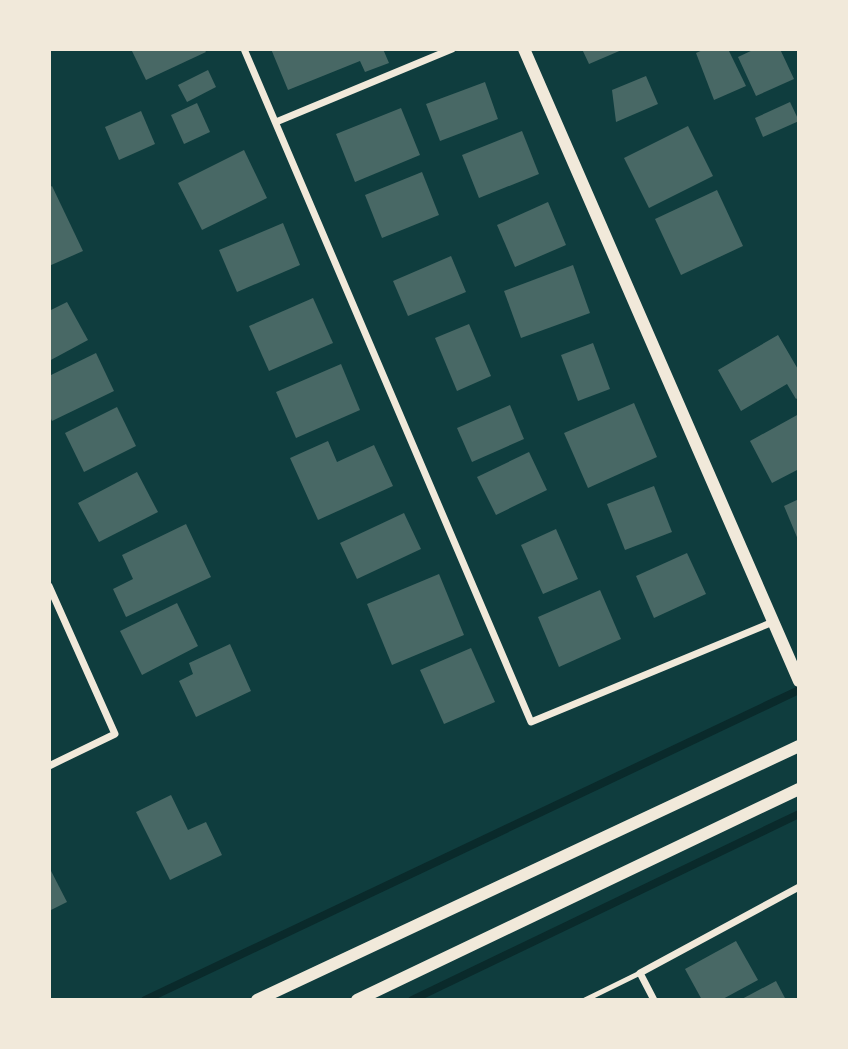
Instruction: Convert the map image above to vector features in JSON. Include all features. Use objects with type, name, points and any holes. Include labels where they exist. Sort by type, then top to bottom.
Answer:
[{"type":"street","points":[[244,49],[531,722],[773,622]]},
{"type":"street","points":[[276,122],[452,49]]},
{"type":"street","points":[[524,49],[799,681]]},
{"type":"street","points":[[49,586],[115,734],[49,766]]},
{"type":"street","points":[[257,1000],[799,746]]},
{"type":"street","points":[[357,1000],[799,789]]},
{"type":"street","points":[[654,1000],[640,973],[799,887]]},
{"type":"lane","points":[[585,1000],[640,973]]},
{"type":"building","points":[[131,49],[204,49],[206,52],[146,80]]},
{"type":"building","points":[[271,49],[383,49],[389,63],[365,72],[360,61],[288,90]]},
{"type":"building","points":[[582,49],[624,49],[589,64]]},
{"type":"building","points":[[705,49],[728,49],[746,86],[714,100],[696,53]]},
{"type":"building","points":[[755,49],[780,49],[794,79],[756,96],[738,57]]},
{"type":"building","points":[[208,70],[216,87],[187,102],[178,85]]},
{"type":"building","points":[[646,76],[658,104],[616,122],[612,90]]},
{"type":"building","points":[[485,82],[498,119],[440,141],[426,104]]},
{"type":"building","points":[[790,102],[799,121],[763,137],[755,118]]},
{"type":"building","points":[[197,103],[210,132],[184,144],[171,115]]},
{"type":"building","points":[[401,108],[420,155],[355,182],[336,134]]},
{"type":"building","points":[[141,111],[155,144],[119,160],[105,127]]},
{"type":"building","points":[[688,126],[713,176],[649,208],[624,158]]},
{"type":"building","points":[[522,131],[539,174],[479,198],[462,155]]},
{"type":"building","points":[[244,150],[267,198],[202,230],[178,183]]},
{"type":"building","points":[[422,172],[439,215],[382,238],[365,195]]},
{"type":"building","points":[[52,186],[83,251],[49,266],[49,188]]},
{"type":"building","points":[[717,190],[743,246],[681,275],[655,219]]},
{"type":"building","points":[[548,202],[566,245],[515,267],[497,225]]},
{"type":"building","points":[[283,223],[300,265],[237,292],[219,250]]},
{"type":"building","points":[[451,256],[466,292],[408,316],[393,281]]},
{"type":"building","points":[[573,265],[590,313],[521,338],[504,291]]},
{"type":"building","points":[[313,298],[333,343],[269,371],[249,326]]},
{"type":"building","points":[[67,302],[88,340],[49,361],[49,311]]},
{"type":"building","points":[[469,324],[491,376],[457,391],[435,338]]},
{"type":"building","points":[[778,335],[799,371],[799,397],[796,399],[787,384],[741,411],[718,370]]},
{"type":"building","points":[[593,343],[610,389],[578,401],[561,355]]},
{"type":"building","points":[[96,353],[114,391],[52,421],[49,415],[49,376]]},
{"type":"building","points":[[341,364],[360,410],[296,438],[276,392]]},
{"type":"building","points":[[634,403],[657,457],[588,488],[564,433]]},
{"type":"building","points":[[510,405],[524,439],[472,462],[457,428]]},
{"type":"building","points":[[117,407],[136,446],[84,472],[65,433]]},
{"type":"building","points":[[799,414],[799,469],[772,483],[750,441]]},
{"type":"building","points":[[328,441],[337,462],[374,445],[393,486],[318,520],[290,458]]},
{"type":"building","points":[[529,452],[547,490],[496,515],[477,477]]},
{"type":"building","points":[[137,472],[158,512],[99,542],[78,503]]},
{"type":"building","points":[[654,486],[672,532],[625,550],[607,504]]},
{"type":"building","points":[[799,499],[799,542],[784,506]]},
{"type":"building","points":[[404,513],[421,549],[357,579],[340,543]]},
{"type":"building","points":[[186,524],[211,577],[126,617],[113,589],[133,579],[122,555]]},
{"type":"building","points":[[556,529],[578,579],[543,594],[521,545]]},
{"type":"building","points":[[687,553],[706,594],[654,618],[636,576]]},
{"type":"building","points":[[439,574],[464,635],[392,665],[367,604]]},
{"type":"building","points":[[600,590],[621,639],[559,667],[538,617]]},
{"type":"building","points":[[177,603],[198,646],[142,675],[120,631]]},
{"type":"building","points":[[230,644],[251,691],[196,717],[179,681],[193,674],[189,663]]},
{"type":"building","points":[[471,648],[495,702],[444,724],[420,670]]},
{"type":"building","points":[[171,795],[188,830],[206,822],[222,855],[170,880],[136,812]]},
{"type":"building","points":[[49,867],[67,902],[49,911]]},
{"type":"building","points":[[736,941],[758,980],[721,1000],[702,1000],[685,969]]},
{"type":"building","points":[[776,981],[786,1000],[740,1000]]},
{"type":"waterway","points":[[145,1000],[799,690]]},
{"type":"waterway","points":[[412,1000],[799,814]]}]
